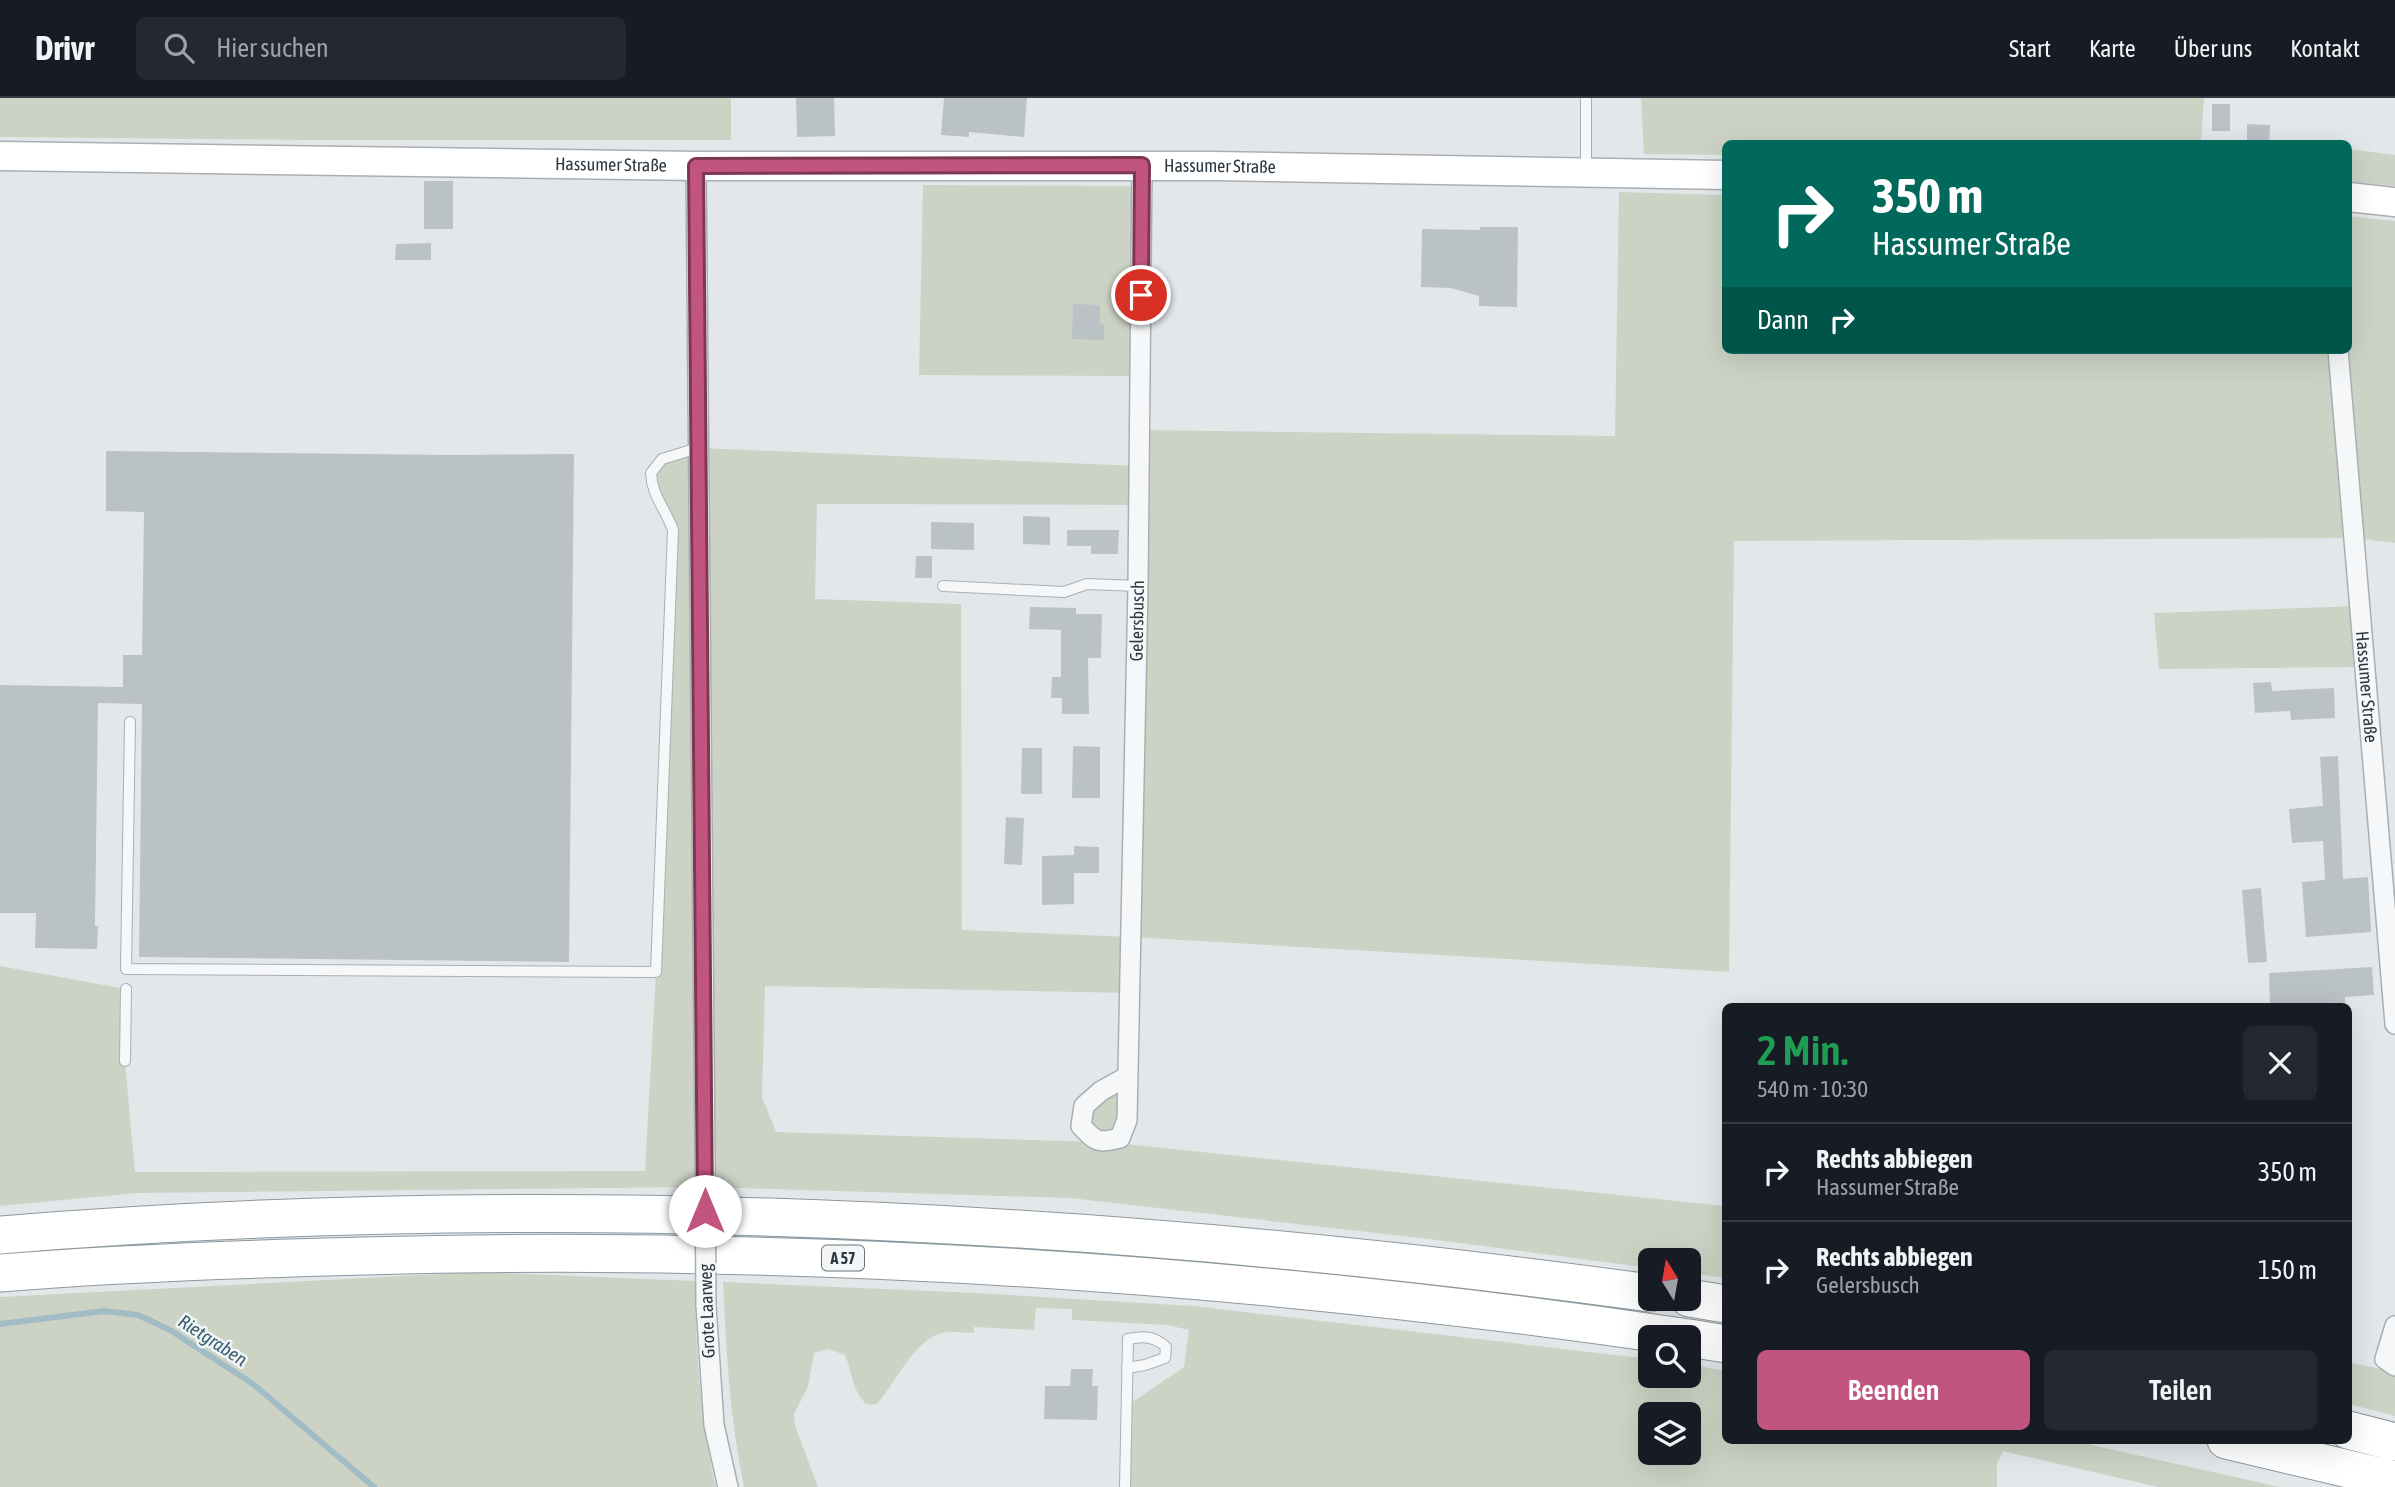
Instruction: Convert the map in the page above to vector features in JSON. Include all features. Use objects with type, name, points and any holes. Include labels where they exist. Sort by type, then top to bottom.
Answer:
[{"type":"highway","name":"A 57","points":[[0,1235],[185,1223],[455,1214],[780,1217],[1042,1229],[1282,1248],[1638,1291]]},
{"type":"highway","name":"A 57","points":[[0,1273],[274,1258],[449,1253],[770,1255],[984,1264],[1239,1283],[1410,1300],[1638,1331]]},
{"type":"highway","points":[[1701,1300],[1722,1303]]},
{"type":"highway","points":[[1701,1340],[1722,1343]]},
{"type":"highway","points":[[2352,1431],[2395,1442]]},
{"type":"highway","points":[[2243,1444],[2395,1480]]},
{"type":"street","name":"Hassumer Straße","points":[[0,156],[696,166],[1142,165],[1722,175]]},
{"type":"street","name":"Gelersbusch","points":[[1128,1076],[1138,586],[1142,165]]},
{"type":"street","name":"Grote Laarweg","points":[[696,166],[706,1305],[714,1425],[728,1487]]},
{"type":"street","points":[[2352,197],[2395,202]]},
{"type":"street","name":"Hassumer Straße","points":[[2338,354],[2395,1024]]},
{"type":"street","points":[[2395,1326],[2385,1359],[2395,1366]]},
{"type":"lane","points":[[1586,98],[1586,172]]},
{"type":"lane","points":[[130,722],[127,969],[656,972],[673,530],[665,509],[652,490],[651,473],[662,459],[698,448]]},
{"type":"lane","points":[[943,586],[1064,592],[1087,584],[1138,586]]},
{"type":"lane","points":[[125,1062],[126,989]]},
{"type":"lane","points":[[1125,1487],[1127,1368]]},
{"type":"shaded area","points":[[0,98],[731,98],[731,140],[0,137]]},
{"type":"shaded area","points":[[1641,98],[2204,98],[2201,140],[1722,140],[1722,155],[1644,154]]},
{"type":"shaded area","points":[[2352,149],[2395,155],[2395,186],[2352,182]]},
{"type":"shaded area","points":[[923,185],[1142,186],[1140,376],[919,375]]},
{"type":"shaded area","points":[[1619,192],[1722,195],[1722,354],[2352,354],[2352,216],[2395,221],[2395,543],[2353,538],[1734,541],[1729,972],[1131,937],[1130,993],[765,986],[762,1097],[776,1132],[1098,1142],[1084,1106],[1117,1082],[1127,1120],[1105,1142],[1722,1206],[1722,1278],[1701,1275],[1701,1248],[1638,1248],[1638,1266],[1437,1240],[1070,1198],[705,1187],[137,1193],[0,1206],[0,966],[126,989],[125,1062],[135,1172],[645,1171],[656,972],[673,530],[651,473],[662,459],[698,448],[1139,466],[1140,430],[1615,436]],"holes":[[[817,504],[1139,505],[1131,937],[962,930],[961,604],[815,599]]]},
{"type":"shaded area","points":[[2359,606],[2364,667],[2159,669],[2154,613]]},
{"type":"shaded area","points":[[479,1272],[695,1281],[700,1385],[716,1487],[0,1487],[0,1297]]},
{"type":"shaded area","points":[[723,1282],[976,1293],[1193,1306],[1638,1358],[1638,1388],[1701,1388],[1701,1366],[1722,1370],[1722,1444],[2087,1444],[2280,1487],[2158,1487],[2003,1451],[1997,1463],[1997,1487],[1131,1487],[1131,1403],[1184,1367],[1189,1330],[1167,1325],[1072,1320],[1072,1309],[1036,1308],[1034,1330],[974,1327],[974,1333],[946,1332],[935,1335],[916,1351],[878,1403],[871,1405],[860,1397],[845,1355],[828,1349],[814,1353],[808,1387],[794,1414],[795,1426],[818,1487],[744,1487],[732,1410]]},
{"type":"shaded area","points":[[2352,1363],[2395,1372],[2395,1416],[2352,1405]]},
{"type":"building","points":[[796,98],[834,98],[835,136],[797,137]]},
{"type":"building","points":[[944,98],[1027,98],[1024,137],[969,132],[969,137],[941,135]]},
{"type":"building","points":[[2212,104],[2230,104],[2230,131],[2212,131]]},
{"type":"building","points":[[2247,124],[2270,125],[2269,140],[2247,140]]},
{"type":"building","points":[[424,181],[453,181],[453,229],[424,229]]},
{"type":"building","points":[[1480,227],[1518,227],[1517,307],[1479,306],[1479,296],[1451,288],[1421,287],[1422,229],[1480,230]]},
{"type":"building","points":[[431,243],[431,260],[395,260],[396,244]]},
{"type":"building","points":[[1073,304],[1100,305],[1100,324],[1104,325],[1104,340],[1072,339]]},
{"type":"building","points":[[106,451],[574,454],[569,962],[139,957],[142,704],[98,703],[97,949],[35,948],[36,913],[0,913],[0,685],[123,687],[123,655],[142,655],[144,512],[106,511]]},
{"type":"building","points":[[1023,516],[1050,517],[1050,545],[1023,544]]},
{"type":"building","points":[[931,522],[974,523],[974,550],[931,549]]},
{"type":"building","points":[[1067,530],[1119,530],[1118,554],[1091,554],[1091,546],[1067,546]]},
{"type":"building","points":[[916,556],[932,556],[932,578],[915,578]]},
{"type":"building","points":[[1030,607],[1076,608],[1076,614],[1102,614],[1101,658],[1088,658],[1089,714],[1062,714],[1062,698],[1051,698],[1052,677],[1061,677],[1061,630],[1029,629]]},
{"type":"building","points":[[2271,682],[2272,691],[2334,688],[2335,718],[2291,720],[2290,711],[2255,713],[2253,683]]},
{"type":"building","points":[[1073,746],[1100,747],[1100,798],[1072,798]]},
{"type":"building","points":[[1022,748],[1042,748],[1042,794],[1021,794]]},
{"type":"building","points":[[2338,756],[2343,879],[2368,877],[2371,932],[2306,937],[2302,882],[2325,880],[2323,841],[2292,843],[2289,809],[2323,806],[2320,757]]},
{"type":"building","points":[[1006,817],[1024,818],[1022,865],[1004,864]]},
{"type":"building","points":[[1074,846],[1099,847],[1099,873],[1074,873],[1074,904],[1042,905],[1042,856],[1074,855]]},
{"type":"building","points":[[2261,888],[2267,962],[2248,963],[2242,890]]},
{"type":"building","points":[[2372,967],[2374,995],[2345,997],[2345,1003],[2270,1003],[2269,973]]},
{"type":"building","points":[[1071,1369],[1093,1369],[1092,1386],[1098,1386],[1097,1420],[1044,1419],[1045,1386],[1070,1386]]},
{"type":"waterway","name":"Rietgraben","points":[[0,1324],[104,1311],[138,1315],[170,1330],[253,1384],[374,1487]]},
{"type":"route","points":[[705,1211],[696,166],[1142,165],[1141,295]]}]
